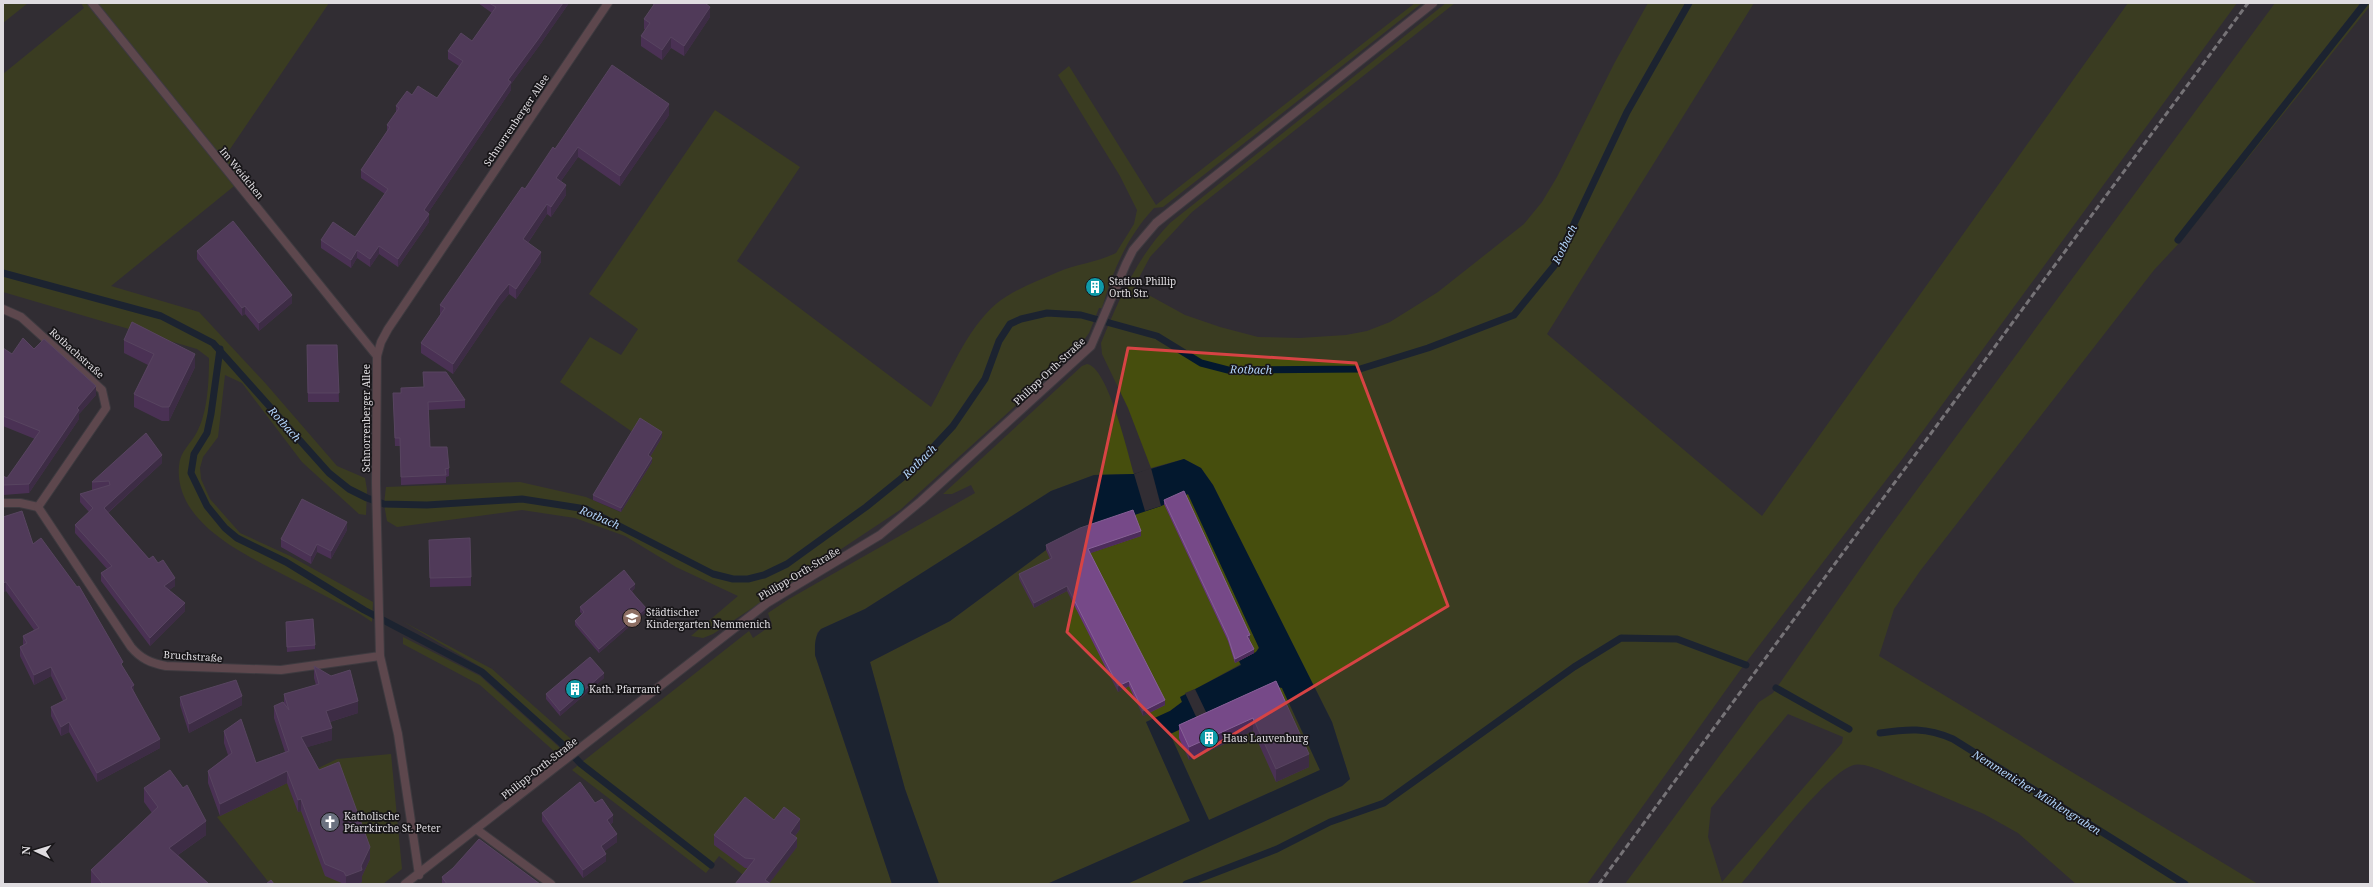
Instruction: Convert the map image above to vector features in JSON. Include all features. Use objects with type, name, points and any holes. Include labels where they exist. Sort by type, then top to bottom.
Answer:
[{"type":"street","name":"Im Weidchen","points":[[92,3],[377,356]]},
{"type":"street","name":"Schnorrenberger Allee","points":[[419,874],[398,734],[380,656],[376,483],[377,356],[381,342],[388,329],[608,3]]},
{"type":"street","name":"Philipp-Orth-Straße","points":[[405,884],[767,603],[855,551],[900,520],[1089,349],[1097,336],[1133,250],[1156,223],[1433,3]]},
{"type":"street","name":"Rotbachstraße","points":[[3,309],[21,317],[102,390],[106,408],[38,507]]},
{"type":"street","points":[[3,504],[20,503],[38,507]]},
{"type":"street","name":"Bruchstraße","points":[[38,507],[131,647],[144,660],[166,666],[253,670],[292,669],[380,656]]},
{"type":"street","points":[[476,830],[551,884]]},
{"type":"highlighted area","points":[[1128,348],[1356,363],[1448,606],[1194,758],[1067,632]]},
{"type":"green space","points":[[3,3],[28,3],[3,23]]},
{"type":"green space","points":[[81,3],[329,3],[226,155],[244,178],[111,286],[199,312],[266,384],[337,466],[365,478],[367,490],[366,515],[359,514],[302,462],[242,383],[225,375],[218,437],[203,457],[200,468],[201,479],[210,499],[240,533],[290,556],[373,602],[372,622],[360,614],[235,548],[217,536],[201,521],[188,505],[181,487],[179,466],[181,456],[195,436],[204,415],[208,386],[209,358],[197,349],[3,292],[3,74],[84,8]]},
{"type":"green space","points":[[1415,3],[1422,3],[1163,207],[1154,208],[1144,219],[1129,242],[1116,267],[1102,308],[1099,308],[1089,333],[1076,351],[900,510],[713,634],[703,638],[691,636],[738,596],[676,567],[625,536],[575,518],[522,510],[397,527],[387,521],[384,504],[386,487],[520,482],[586,497],[620,512],[634,433],[560,382],[590,337],[621,355],[638,329],[589,294],[715,110],[800,167],[737,261],[931,407],[967,339],[985,314],[996,304],[1018,290],[1065,269],[1102,259],[1116,253],[1134,224],[1137,210],[1120,176],[1058,75],[1069,66],[1156,205]]},
{"type":"green space","points":[[1446,3],[1455,3],[1192,212],[1150,257],[1134,287],[1185,315],[1220,327],[1258,337],[1300,338],[1346,335],[1367,331],[1390,322],[1438,292],[1524,224],[1542,202],[1557,177],[1615,62],[1648,3],[1754,3],[1547,334],[1762,516],[2128,3],[2237,3],[1903,458],[1741,669],[1587,884],[1127,884],[1342,786],[1350,779],[1332,722],[1213,485],[1201,468],[1184,459],[1151,468],[1128,408],[1102,354],[1101,343],[1129,281],[1147,251],[1170,223]]},
{"type":"green space","points":[[2275,3],[2370,3],[2370,6],[2182,240],[2154,270],[1920,571],[1894,609],[1879,656],[2258,884],[2076,884],[2018,833],[1984,814],[1880,770],[1866,765],[1855,765],[1839,773],[1810,801],[1741,884],[1625,884],[1759,702],[1773,693],[1880,540]],"holes":[[[1788,714],[1843,737],[1842,743],[1722,882],[1708,837],[1711,808]]]},
{"type":"green space","points":[[1087,364],[1095,369],[1110,395],[1134,474],[1094,475],[1051,491],[865,609],[821,629],[817,633],[815,655],[892,884],[771,884],[742,874],[719,856],[706,873],[572,770],[749,631],[753,638],[772,625],[768,613],[789,599],[975,493],[971,485],[952,494],[943,494],[1082,366]]},
{"type":"green space","points":[[1188,494],[1259,647],[1256,652],[1239,662],[1241,664],[1181,697],[1182,702],[1170,711],[1146,722],[1190,821],[1047,884],[939,884],[905,789],[870,662],[950,621],[1046,550],[1078,534],[1161,506]]},
{"type":"green space","points":[[402,621],[492,669],[571,739],[566,743],[484,669]]},
{"type":"green space","points":[[403,637],[480,676],[560,748],[555,752],[480,685],[403,644]]},
{"type":"green space","points":[[1275,686],[1282,688],[1320,770],[1209,820],[1170,734]]},
{"type":"green space","points":[[391,754],[402,869],[383,884],[270,884],[217,817],[337,759]]},
{"type":"water","points":[[1184,459],[1201,468],[1213,485],[1332,722],[1350,779],[1342,786],[1127,884],[1047,884],[1190,821],[1146,722],[1170,711],[1182,702],[1180,697],[1241,665],[1239,661],[1256,652],[1259,648],[1188,494],[1161,506],[1078,534],[1046,550],[950,621],[870,662],[905,789],[939,884],[892,884],[815,655],[815,641],[817,635],[821,629],[865,609],[1051,491],[1094,475],[1134,474]],"holes":[[[1275,686],[1282,688],[1320,770],[1209,820],[1170,734]]]},
{"type":"pier","points":[[1151,468],[1161,506],[1145,511],[1134,474]]},
{"type":"pier","points":[[1195,689],[1208,716],[1198,721],[1185,693]]},
{"type":"building","points":[[489,3],[563,3],[508,80],[511,82],[424,210],[429,214],[398,259],[379,246],[370,259],[357,250],[351,260],[321,240],[333,222],[355,237],[388,189],[361,170],[390,127],[387,125],[399,108],[396,106],[407,91],[412,95],[418,86],[437,98],[463,61],[448,51],[461,33],[472,41],[496,7]]},
{"type":"building","points":[[655,3],[705,3],[710,7],[684,46],[671,37],[662,50],[641,36],[650,23],[644,19]]},
{"type":"building","points":[[612,65],[669,104],[620,176],[578,147],[556,178],[566,185],[551,207],[547,204],[523,239],[541,252],[516,289],[509,284],[499,296],[453,364],[421,343],[445,308],[440,305],[522,187],[525,189],[553,147],[555,149]]},
{"type":"building","points":[[233,221],[292,295],[259,323],[245,306],[242,308],[197,251]]},
{"type":"building","points":[[132,322],[195,354],[169,407],[162,407],[134,394],[154,354],[124,340]]},
{"type":"building","points":[[23,338],[34,349],[44,339],[96,386],[77,408],[79,410],[29,484],[3,485],[3,476],[7,478],[40,431],[3,416],[3,348],[12,354]]},
{"type":"building","points":[[307,345],[337,345],[339,393],[308,393]]},
{"type":"building","points":[[423,372],[446,372],[465,400],[428,402],[430,447],[447,447],[449,468],[445,469],[446,475],[401,477],[400,438],[395,438],[393,393],[401,393],[401,388],[424,387]]},
{"type":"building","points":[[640,418],[662,432],[648,455],[652,458],[621,508],[593,495]]},
{"type":"building","points":[[146,433],[162,455],[104,508],[149,559],[153,556],[158,563],[163,560],[175,578],[164,586],[185,603],[150,638],[101,573],[112,566],[75,525],[93,508],[80,494],[110,485],[109,481],[92,482]]},
{"type":"building","points":[[1184,491],[1250,635],[1247,636],[1254,649],[1235,659],[1228,637],[1164,500]]},
{"type":"building","points":[[302,499],[347,522],[331,551],[317,544],[311,556],[281,539]]},
{"type":"building","points":[[1133,510],[1141,531],[1088,549],[1165,700],[1143,711],[1129,681],[1118,686],[1067,586],[1034,603],[1019,574],[1052,558],[1046,545],[1080,528]]},
{"type":"building","points":[[22,511],[33,544],[41,538],[77,587],[79,586],[123,662],[121,664],[134,685],[131,687],[160,739],[97,773],[69,722],[61,727],[51,707],[67,699],[51,667],[34,675],[20,647],[27,643],[23,636],[39,628],[6,582],[3,583],[3,517]]},
{"type":"building","points":[[470,538],[471,577],[430,578],[429,540]]},
{"type":"building","points":[[624,570],[635,584],[629,589],[646,608],[599,649],[575,621],[584,612],[580,607]]},
{"type":"building","points":[[313,619],[315,645],[287,647],[286,622]]},
{"type":"building","name":"Kath. Pfarramt","points":[[590,657],[604,673],[560,711],[546,694]]},
{"type":"building","points":[[314,666],[331,676],[350,670],[358,701],[326,711],[332,728],[301,737],[319,770],[339,762],[370,847],[361,866],[362,870],[346,876],[344,872],[325,864],[301,799],[298,800],[287,771],[220,804],[208,771],[232,753],[224,731],[241,719],[256,763],[289,751],[274,706],[283,702],[289,710],[284,694],[319,684]]},
{"type":"building","points":[[236,680],[242,696],[189,724],[180,697]]},
{"type":"building","name":"Haus Lauvenburg","points":[[1276,681],[1309,754],[1276,769],[1253,718],[1189,747],[1179,725]]},
{"type":"building","points":[[170,770],[183,788],[187,785],[206,821],[169,848],[209,884],[103,884],[91,870],[158,807],[144,788]]},
{"type":"building","points":[[580,782],[595,803],[602,799],[613,815],[607,820],[617,834],[601,846],[606,854],[583,870],[542,813]]},
{"type":"building","points":[[745,797],[774,820],[784,807],[800,819],[790,833],[797,838],[765,880],[771,884],[735,884],[755,859],[745,858],[714,835]]},
{"type":"building","points":[[479,839],[540,884],[447,884],[442,877],[453,868]]},
{"type":"building","points":[[271,880],[274,884],[266,884]]},
{"type":"waterway","name":"Rotbach","points":[[3,273],[161,316],[213,343],[329,473],[349,489],[367,498],[384,504],[427,505],[522,499],[586,509],[713,574],[733,579],[748,579],[764,575],[787,564],[866,507],[913,469],[953,426],[985,379],[999,341],[1010,324],[1021,319],[1047,313],[1081,315],[1157,336],[1201,363],[1228,370],[1360,369],[1428,348],[1514,315],[1554,266],[1627,112],[1689,3]]},
{"type":"waterway","points":[[2178,240],[2365,3]]},
{"type":"waterway","points":[[220,349],[207,433],[194,454],[191,473],[207,506],[225,528],[237,538],[286,562],[364,610],[482,672],[561,743],[581,764],[711,865]]},
{"type":"waterway","points":[[1186,884],[1277,849],[1330,822],[1384,803],[1574,667],[1621,638],[1677,639],[1746,665]]},
{"type":"waterway","points":[[1776,688],[1849,729]]},
{"type":"waterway","name":"Nemmenicher Mühlengraben","points":[[1880,733],[1916,730],[1934,732],[1953,739],[2185,884]]},
{"type":"railway","points":[[1599,884],[2248,3]]},
{"type":"place","name":"Station Phillip Orth Str.","points":[[1095,287]]},
{"type":"place","name":"Städtischer Kindergarten Nemmenich","points":[[632,618]]},
{"type":"place","name":"Kath. Pfarramt","points":[[575,689]]},
{"type":"place","name":"Haus Lauvenburg","points":[[1209,738]]},
{"type":"place","name":"Katholische Pfarrkirche St. Peter","points":[[330,822]]}]
